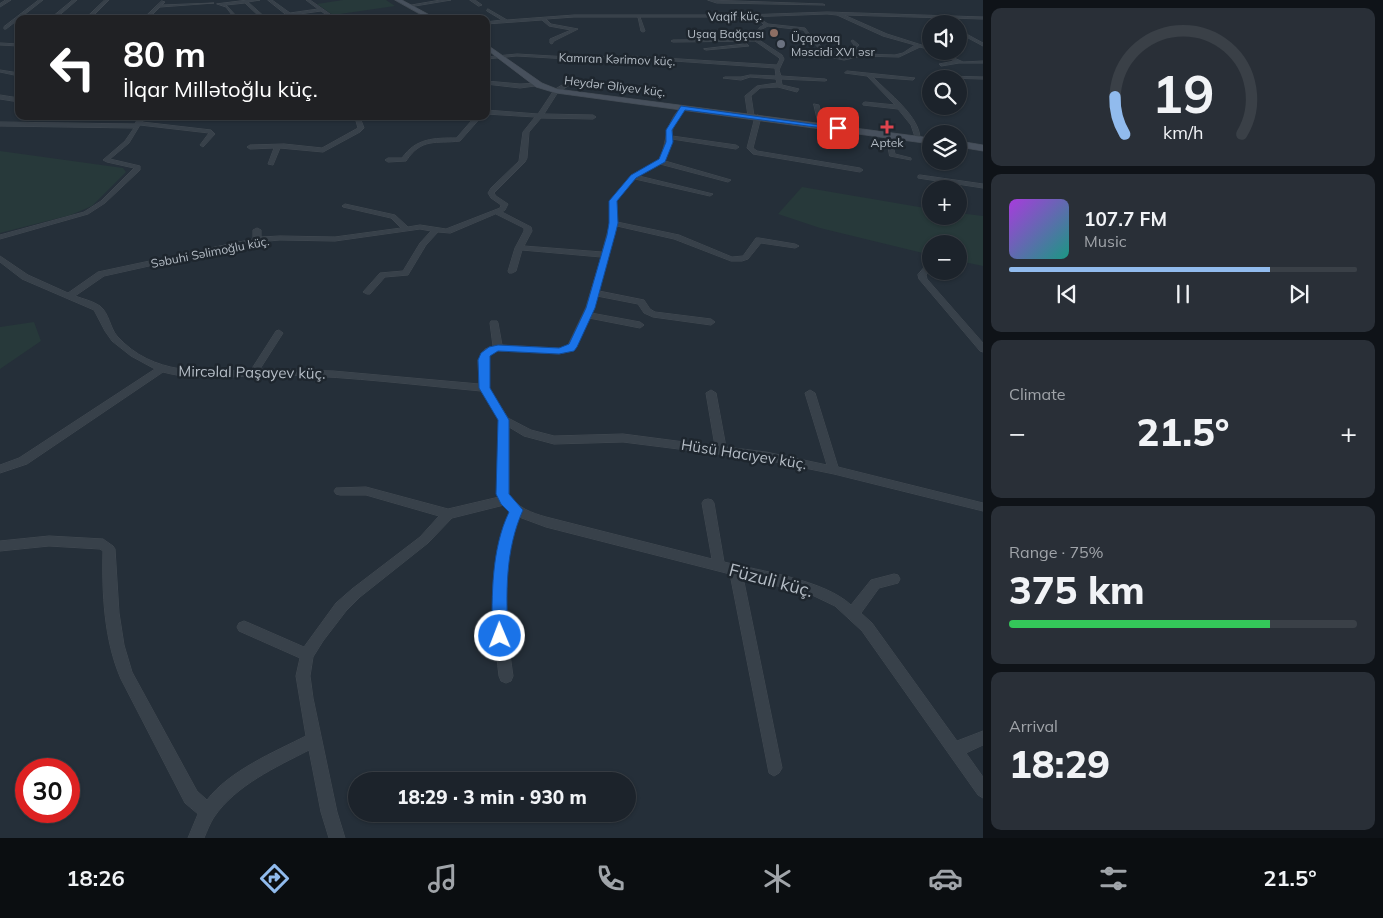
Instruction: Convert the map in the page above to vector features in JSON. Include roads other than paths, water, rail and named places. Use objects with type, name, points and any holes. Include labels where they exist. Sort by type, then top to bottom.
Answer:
[{"type":"main road","points":[[398,0],[427,15]]},
{"type":"main road","name":"Heydər Əliyev küç.","points":[[490,48],[539,85],[556,91],[922,140]]},
{"type":"main road","points":[[967,145],[983,148]]},
{"type":"street","points":[[0,6],[8,0]]},
{"type":"street","points":[[22,15],[41,0]]},
{"type":"street","points":[[57,15],[75,0]]},
{"type":"street","points":[[91,15],[107,0]]},
{"type":"street","points":[[149,15],[166,0]]},
{"type":"street","points":[[222,4],[258,0]]},
{"type":"street","points":[[270,0],[289,14],[321,10]]},
{"type":"street","points":[[308,0],[329,15]]},
{"type":"street","points":[[409,6],[449,0]]},
{"type":"street","points":[[472,0],[480,5]]},
{"type":"street","points":[[574,0],[584,0]]},
{"type":"street","points":[[710,0],[717,2],[776,2],[823,5]]},
{"type":"street","points":[[804,0],[808,4]]},
{"type":"street","points":[[159,6],[213,2],[227,6],[234,15]]},
{"type":"street","points":[[246,2],[261,15]]},
{"type":"street","points":[[201,8],[206,4]]},
{"type":"street","points":[[488,10],[503,23]]},
{"type":"street","points":[[836,13],[846,19],[885,34],[920,45]]},
{"type":"street","name":"Vaqif küç.","points":[[490,23],[587,16],[639,18],[836,13],[922,17]]},
{"type":"street","points":[[752,16],[767,25],[802,28],[817,48],[826,54],[899,56],[912,47],[920,45]]},
{"type":"street","points":[[683,17],[694,22]]},
{"type":"street","points":[[542,18],[550,25],[576,29],[554,38],[552,43]]},
{"type":"street","points":[[639,18],[643,30]]},
{"type":"street","name":"Vaqif küç.","points":[[967,18],[983,18]]},
{"type":"street","points":[[5,28],[15,20]]},
{"type":"street","points":[[753,39],[761,28],[767,25]]},
{"type":"street","points":[[726,36],[753,39],[780,56],[782,59],[778,67],[780,86]]},
{"type":"street","points":[[967,36],[983,45]]},
{"type":"street","points":[[673,41],[753,39]]},
{"type":"street","points":[[853,40],[857,45],[853,48],[863,61]]},
{"type":"street","points":[[0,44],[15,45]]},
{"type":"street","points":[[706,49],[761,45]]},
{"type":"street","points":[[617,53],[622,57]]},
{"type":"street","name":"Kamran Kərimov küç.","points":[[490,58],[523,55],[585,58],[622,57],[778,67]]},
{"type":"street","points":[[956,60],[960,62]]},
{"type":"street","points":[[941,65],[960,62],[983,62]]},
{"type":"street","points":[[0,71],[15,74]]},
{"type":"street","points":[[847,72],[913,79]]},
{"type":"street","points":[[869,74],[914,124],[918,139]]},
{"type":"street","points":[[725,78],[741,79],[750,76],[825,80]]},
{"type":"street","points":[[967,78],[983,78]]},
{"type":"street","points":[[490,84],[539,85]]},
{"type":"street","points":[[498,212],[503,209],[505,204],[493,197],[491,193],[493,189],[522,162],[526,132],[556,91],[568,84]]},
{"type":"street","points":[[797,90],[780,86],[758,87],[748,96],[754,117],[750,148],[755,153],[860,170]]},
{"type":"street","points":[[0,97],[15,99]]},
{"type":"street","points":[[866,104],[900,107]]},
{"type":"street","points":[[816,105],[822,126]]},
{"type":"street","points":[[340,491],[366,491],[448,514],[506,500],[502,488],[504,420],[484,388],[483,360],[485,355],[498,348],[559,351],[570,349],[588,315],[595,292],[614,223],[613,201],[633,177],[660,162],[668,146],[670,127],[683,108]]},
{"type":"street","points":[[490,112],[593,117]]},
{"type":"street","points":[[250,148],[278,146],[322,150],[358,131],[361,128],[360,120]]},
{"type":"street","points":[[388,160],[404,160],[410,151],[431,140],[458,140],[476,120]]},
{"type":"street","points":[[0,237],[78,216],[103,202],[137,170],[137,166],[106,160],[130,139],[140,121]]},
{"type":"street","points":[[0,124],[140,121],[211,132],[212,134],[202,145]]},
{"type":"street","points":[[888,135],[892,155],[908,159]]},
{"type":"street","points":[[669,137],[736,147]]},
{"type":"street","points":[[271,164],[278,146]]},
{"type":"street","points":[[660,162],[728,180]]},
{"type":"street","points":[[633,177],[710,194]]},
{"type":"street","points":[[920,177],[983,186]]},
{"type":"street","points":[[345,206],[393,216],[405,228]]},
{"type":"street","points":[[498,212],[527,227],[528,231],[519,248],[512,271]]},
{"type":"street","name":"Səbuhi Səlimoğlu küç.","points":[[69,296],[101,274],[257,240],[280,238],[335,239],[405,228],[426,227],[436,230],[452,230],[498,212]]},
{"type":"street","points":[[614,223],[676,237],[731,259],[741,261],[745,259],[759,240],[795,246]]},
{"type":"street","points":[[257,230],[257,240]]},
{"type":"street","points":[[368,292],[383,275],[405,273],[415,261],[427,238],[436,230]]},
{"type":"street","points":[[519,248],[605,255]]},
{"type":"street","name":"Mircəlal Paşayev küç.","points":[[0,258],[25,278],[97,308],[101,312],[110,334],[117,341],[128,350],[162,368],[182,372],[313,373],[484,388]]},
{"type":"street","points":[[925,280],[983,350]]},
{"type":"street","points":[[595,292],[641,302],[647,311],[653,314],[711,322]]},
{"type":"street","points":[[588,315],[640,325]]},
{"type":"street","points":[[494,323],[498,348]]},
{"type":"street","points":[[254,372],[279,333]]},
{"type":"street","points":[[0,469],[23,461],[162,368]]},
{"type":"street","points":[[712,393],[721,450]]},
{"type":"street","points":[[810,393],[834,470]]},
{"type":"street","name":"Hüsü Hacıyev küç.","points":[[504,420],[528,433],[554,440],[623,438],[766,456],[834,470],[983,507]]},
{"type":"street","name":"Füzuli küç.","points":[[506,500],[516,510],[546,522],[814,590],[839,602],[867,627],[983,790]]},
{"type":"street","points":[[708,502],[719,566]]},
{"type":"street","points":[[506,676],[500,636],[499,589],[510,523],[516,510]]},
{"type":"street","points":[[338,838],[329,812],[303,676],[307,655],[341,607],[424,540],[448,514]]},
{"type":"street","points":[[0,546],[49,541],[103,544],[109,549],[115,638],[122,662],[191,797],[208,812]]},
{"type":"street","points":[[734,570],[774,768]]},
{"type":"street","points":[[853,613],[876,584],[894,579]]},
{"type":"street","points":[[244,627],[307,655]]},
{"type":"street","points":[[955,750],[983,738]]},
{"type":"street","points":[[196,838],[208,812],[220,798],[265,766],[314,740]]},
{"type":"place","name":"Uşaq Bağçası","points":[[774,33]]},
{"type":"place","name":"Üçqovaq Məscidi XVI əsr","points":[[781,44]]},
{"type":"place","name":"Aptek","points":[[887,127]]}]
